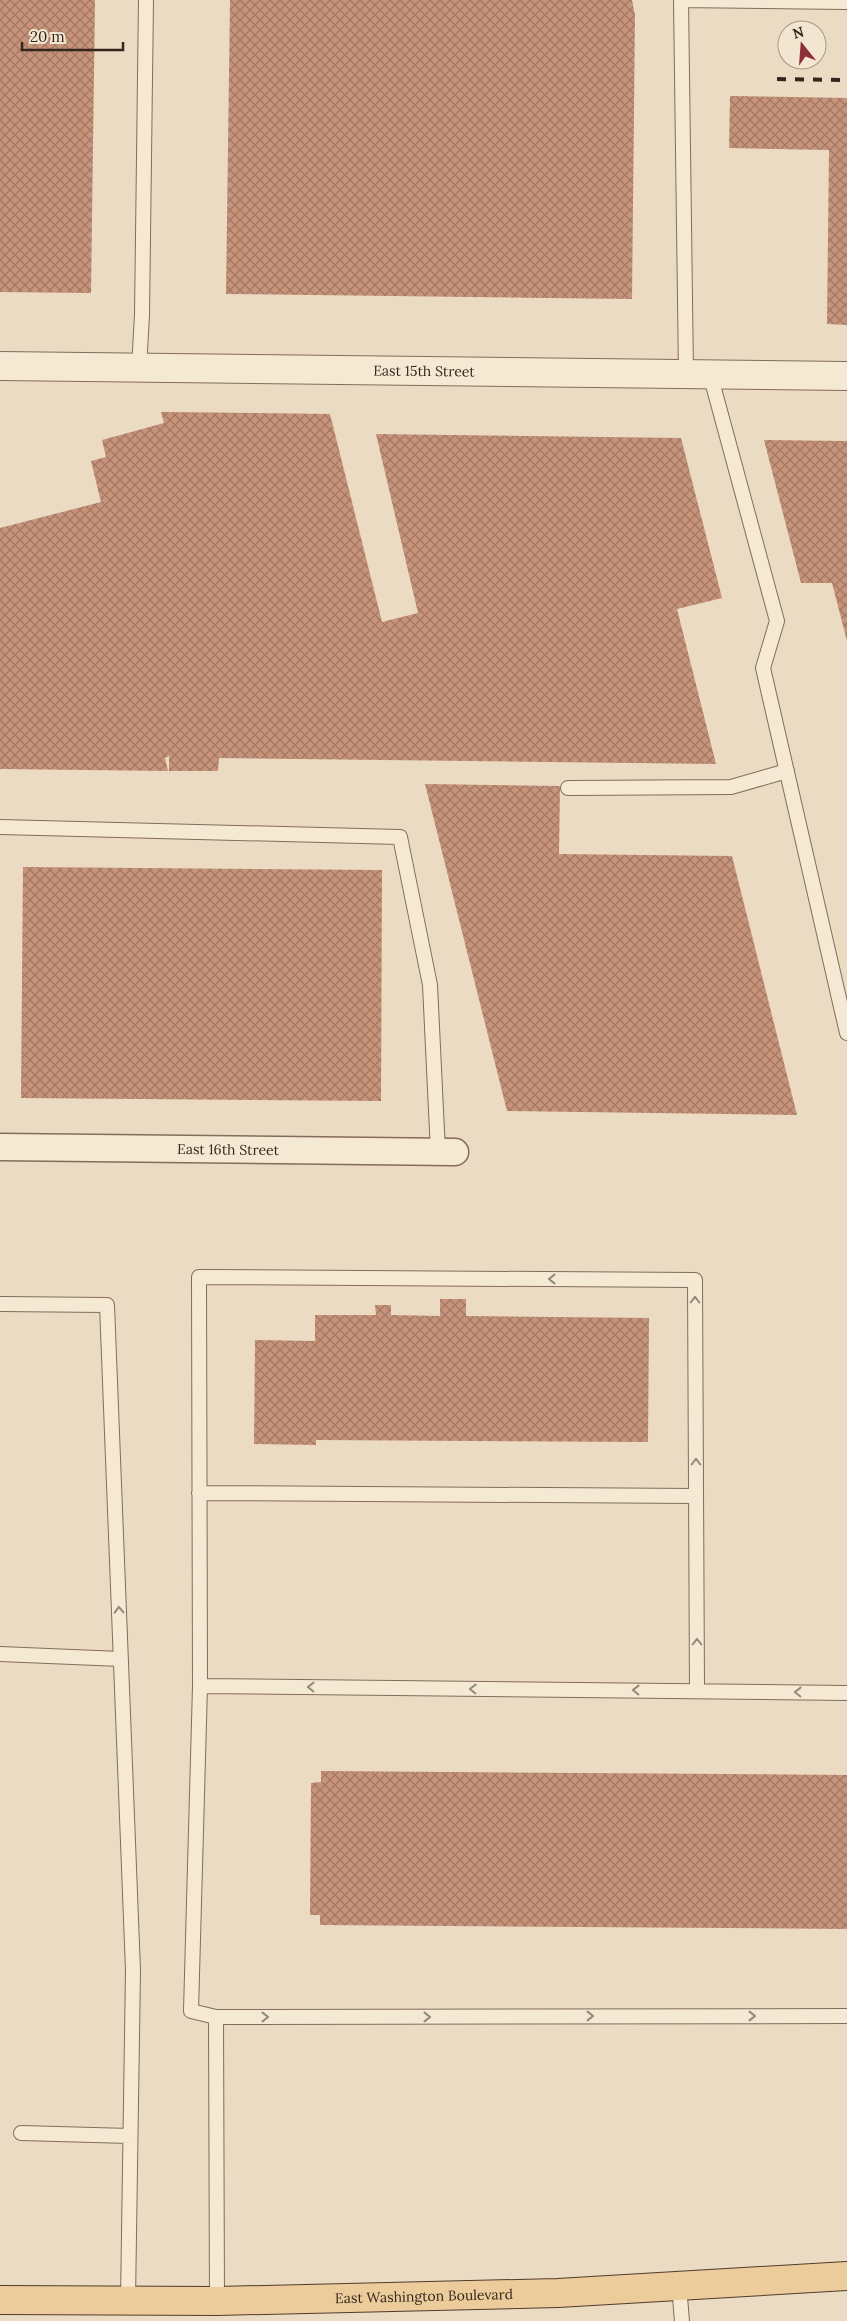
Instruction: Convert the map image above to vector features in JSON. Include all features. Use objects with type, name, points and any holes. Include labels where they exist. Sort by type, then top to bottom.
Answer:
[{"type":"main road","name":"East Washington Boulevard","points":[[0,2300],[217,2301],[558,2293],[847,2276]]},
{"type":"street","name":"East 15th Street","points":[[0,366],[847,376]]},
{"type":"street","name":"East 16th Street","points":[[0,1147],[446,1152]]},
{"type":"lane","points":[[139,368],[142,316],[146,0]]},
{"type":"lane","points":[[847,2],[681,0],[698,374],[777,621],[763,668],[847,1033]]},
{"type":"lane","points":[[568,788],[731,787],[787,771]]},
{"type":"lane","points":[[0,827],[400,837],[430,985],[446,1152]]},
{"type":"lane","points":[[697,1691],[695,1280],[199,1277],[200,1686],[191,2011],[216,2017],[847,2016]]},
{"type":"lane","points":[[0,1304],[107,1305],[133,1970],[128,2301]]},
{"type":"lane","points":[[199,1493],[696,1496]]},
{"type":"lane","points":[[0,1654],[121,1659]]},
{"type":"lane","points":[[200,1686],[847,1693]]},
{"type":"lane","points":[[216,2017],[217,2301]]},
{"type":"lane","points":[[21,2133],[130,2136]]},
{"type":"lane","points":[[679,2285],[682,2321]]},
{"type":"building","points":[[0,0],[95,0],[91,293],[0,292]]},
{"type":"building","points":[[230,0],[632,0],[635,15],[632,299],[226,294]]},
{"type":"building","points":[[730,96],[847,98],[847,325],[827,324],[829,150],[729,148]]},
{"type":"building","points":[[161,412],[330,414],[382,622],[418,613],[376,434],[681,438],[722,598],[677,609],[716,764],[219,758],[218,771],[169,771],[169,756],[165,758],[168,771],[0,769],[0,528],[101,502],[91,461],[106,457],[102,440],[164,423]]},
{"type":"building","points":[[764,440],[847,441],[847,641],[832,583],[801,583]]},
{"type":"building","points":[[425,784],[560,786],[559,854],[732,856],[797,1115],[507,1111]]},
{"type":"building","points":[[23,867],[382,870],[381,1101],[21,1098]]},
{"type":"building","points":[[440,1299],[466,1299],[466,1316],[649,1318],[648,1442],[316,1440],[316,1445],[254,1444],[255,1340],[315,1341],[315,1315],[376,1315],[375,1305],[391,1305],[391,1315],[440,1316]]},
{"type":"building","points":[[321,1771],[847,1775],[847,1929],[320,1925],[320,1915],[310,1915],[311,1783],[321,1782]]},
{"type":"railway","points":[[777,79],[847,80]]}]
